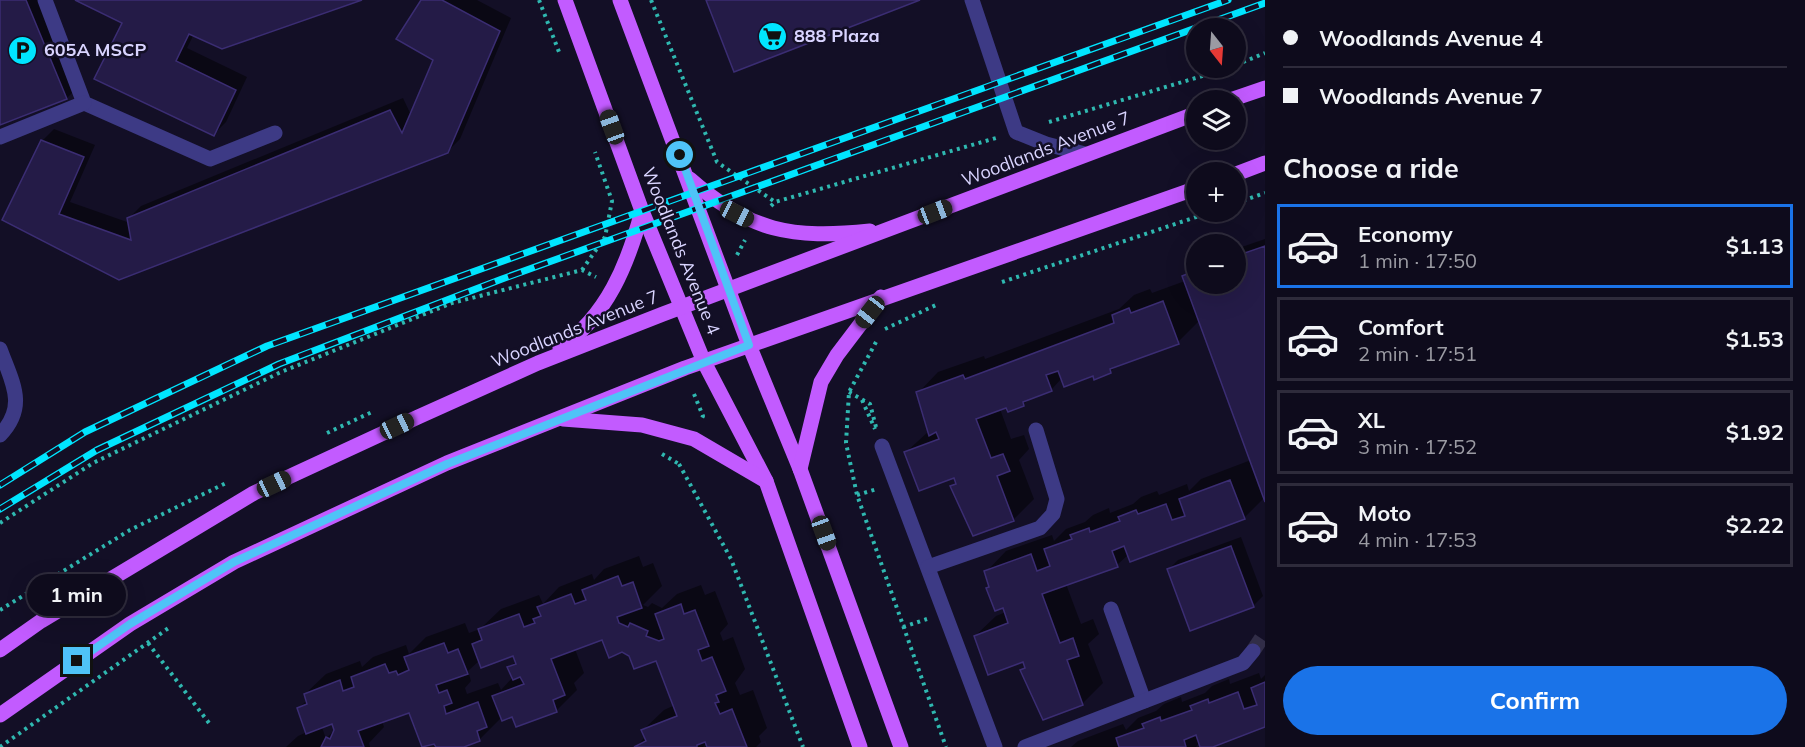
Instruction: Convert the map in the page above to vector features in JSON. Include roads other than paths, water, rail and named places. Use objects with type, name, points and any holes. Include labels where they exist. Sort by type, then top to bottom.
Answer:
[{"type":"main road","name":"Woodlands Avenue 4","points":[[566,0],[642,211],[681,308],[704,362],[766,481],[860,747]]},
{"type":"main road","name":"Woodlands Avenue 4","points":[[620,0],[749,345],[800,469],[901,747]]},
{"type":"main road","points":[[1246,95],[1265,88]]},
{"type":"main road","name":"Woodlands Avenue 7","points":[[0,650],[41,621],[254,494],[538,363],[1186,117]]},
{"type":"main road","points":[[1246,170],[1265,163]]},
{"type":"main road","points":[[688,177],[719,205],[766,226],[787,231],[838,234],[892,228]]},
{"type":"main road","points":[[0,715],[130,624],[234,562],[447,464],[558,418],[749,345],[1186,192]]},
{"type":"main road","points":[[538,363],[573,339],[597,314],[629,258],[642,211]]},
{"type":"main road","points":[[800,469],[821,382],[837,355],[882,297]]},
{"type":"main road","points":[[558,418],[642,425],[694,439],[766,481]]},
{"type":"lane","points":[[45,0],[84,104]]},
{"type":"lane","points":[[972,0],[1016,132],[1047,144],[1084,154]]},
{"type":"lane","points":[[0,137],[84,104],[210,159],[275,134]]},
{"type":"lane","points":[[0,349],[16,392],[16,411],[10,425],[0,435]]},
{"type":"lane","points":[[928,567],[1040,528],[1053,514],[1057,499],[1036,430]]},
{"type":"lane","points":[[882,446],[995,747]]},
{"type":"lane","points":[[1111,609],[1144,701]]},
{"type":"lane","points":[[1025,747],[1243,663],[1253,651]]},
{"type":"tunnel","points":[[1253,651],[1265,633]]},
{"type":"railway","points":[[0,485],[85,432],[267,346],[1228,0]]},
{"type":"railway","points":[[0,509],[97,450],[279,364],[502,279],[1265,3]]},
{"type":"place","name":"888 Plaza","points":[[773,36]]},
{"type":"place","name":"605A MSCP","points":[[23,50]]}]
